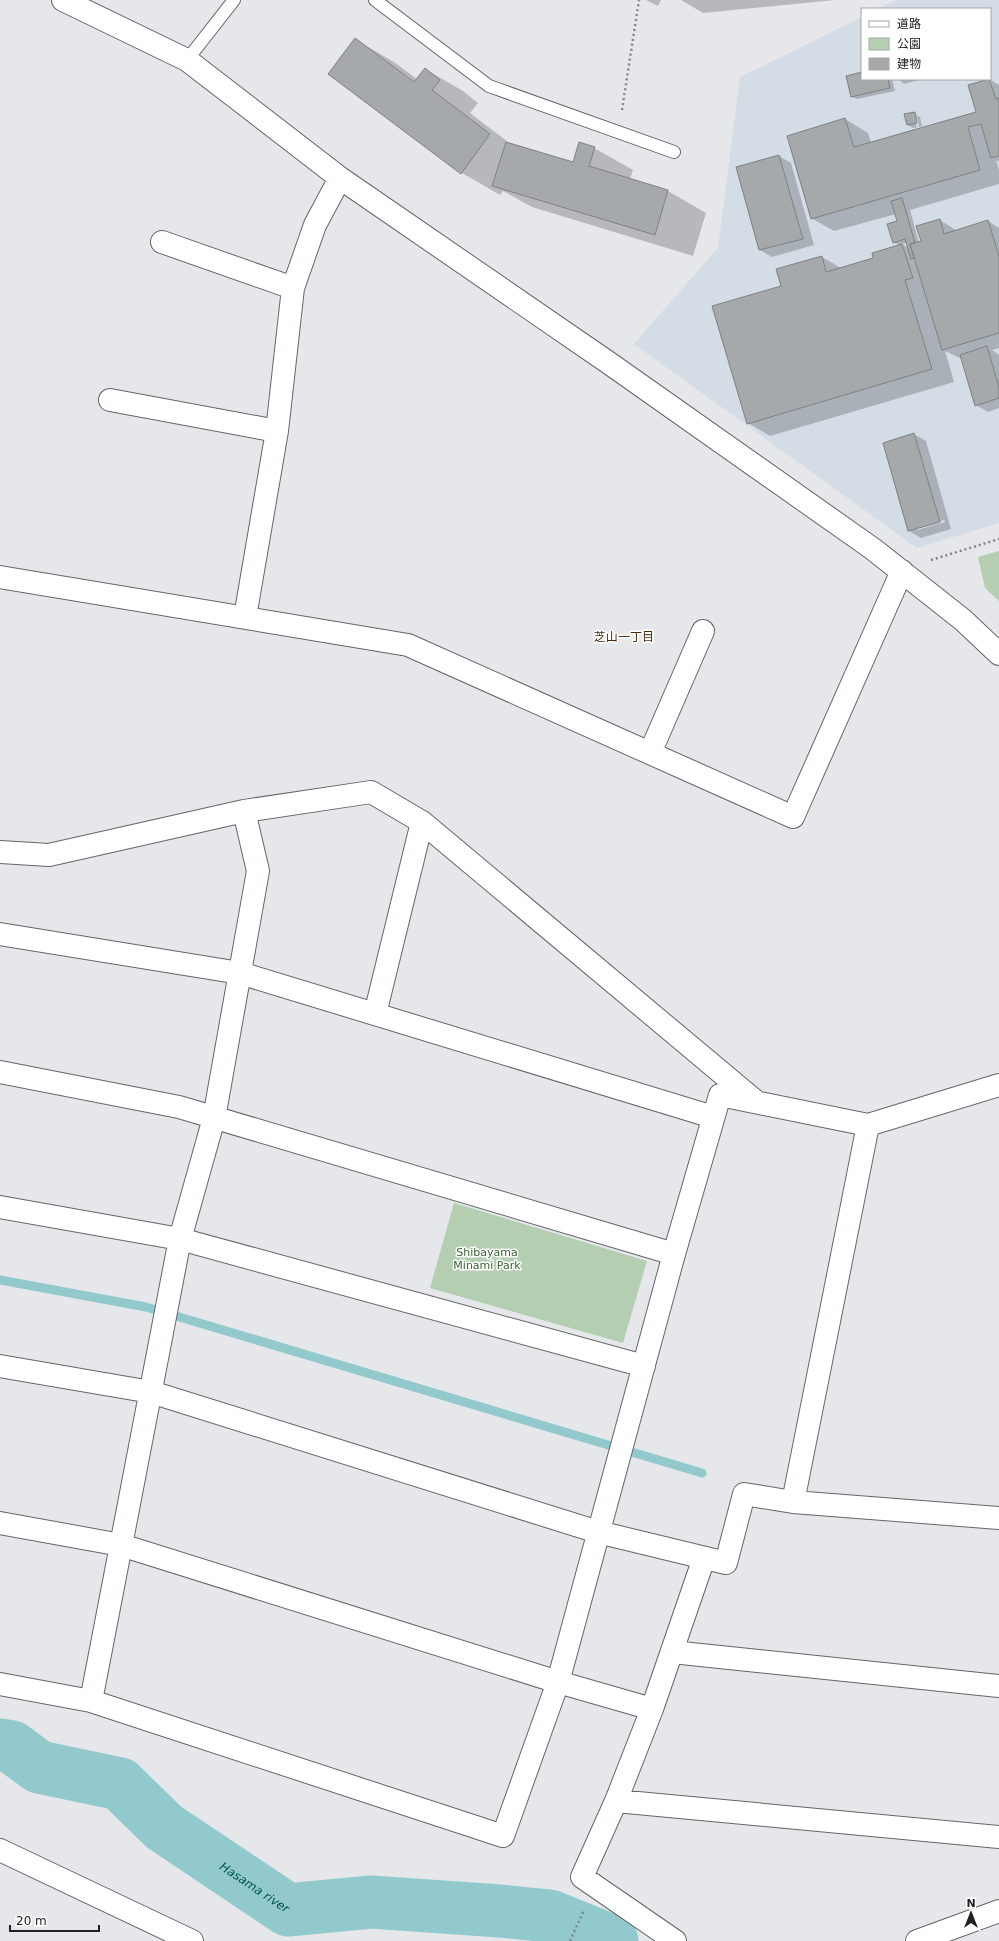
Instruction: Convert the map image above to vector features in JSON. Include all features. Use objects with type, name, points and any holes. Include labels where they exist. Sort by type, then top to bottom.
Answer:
[{"type":"street","points":[[63,0],[187,60],[340,178],[609,363],[902,571],[964,620],[999,654]]},
{"type":"street","points":[[245,617],[277,431],[293,288],[315,225],[340,178]]},
{"type":"street","points":[[162,242],[293,288]]},
{"type":"street","points":[[110,400],[277,431]]},
{"type":"street","points":[[0,576],[408,645],[793,817],[902,571]]},
{"type":"street","points":[[650,753],[703,631]]},
{"type":"street","points":[[0,852],[49,855],[244,811],[371,792],[422,822],[756,1102]]},
{"type":"street","points":[[91,1701],[180,1239],[214,1118],[258,871],[244,811]]},
{"type":"street","points":[[375,1014],[422,822]]},
{"type":"street","points":[[0,934],[240,973],[713,1117]]},
{"type":"street","points":[[0,1072],[179,1107],[674,1254]]},
{"type":"street","points":[[0,1684],[91,1701],[503,1836],[558,1682],[674,1254],[720,1095],[868,1125],[999,1085]]},
{"type":"street","points":[[793,1502],[868,1125]]},
{"type":"street","points":[[0,1207],[180,1239],[644,1366]]},
{"type":"street","points":[[0,1366],[151,1392],[598,1532],[726,1563],[744,1494],[793,1502],[999,1518]]},
{"type":"street","points":[[0,1523],[121,1545],[558,1682],[652,1709]]},
{"type":"street","points":[[674,1941],[582,1877],[616,1801],[652,1709],[704,1558]]},
{"type":"street","points":[[672,1652],[999,1686]]},
{"type":"street","points":[[616,1801],[999,1837]]},
{"type":"street","points":[[0,1850],[192,1941]]},
{"type":"street","points":[[917,1941],[999,1911]]},
{"type":"lane","points":[[187,60],[234,0]]},
{"type":"lane","points":[[375,0],[489,86],[674,152]]},
{"type":"path","points":[[619,132],[638,0]]},
{"type":"path","points":[[902,571],[937,557],[999,539]]},
{"type":"path","points":[[570,1941],[584,1909]]},
{"type":"shaded area","points":[[896,0],[999,0],[999,523],[917,548],[634,344],[718,248],[740,77],[861,17],[861,80],[991,80],[991,8],[879,8]]},
{"type":"green space","points":[[999,551],[999,601],[985,588],[978,557]]},
{"type":"green space","name":"Shibayama Minami Park","points":[[454,1203],[647,1261],[623,1343],[430,1288]]},
{"type":"building","points":[[355,38],[414,82],[425,68],[440,80],[432,90],[490,134],[461,174],[328,74]]},
{"type":"building","points":[[861,72],[861,80],[888,80],[890,88],[851,97],[846,76]]},
{"type":"building","points":[[989,80],[996,99],[999,98],[999,156],[991,158],[981,124],[968,127],[980,170],[811,219],[787,136],[845,118],[854,147],[976,112],[968,85]]},
{"type":"building","points":[[915,112],[917,123],[907,125],[904,114]]},
{"type":"building","points":[[506,142],[573,162],[579,142],[595,147],[589,166],[668,190],[655,235],[492,186]]},
{"type":"building","points":[[779,155],[803,239],[759,250],[736,167]]},
{"type":"building","points":[[902,198],[915,243],[910,244],[914,258],[911,259],[905,239],[893,243],[887,224],[897,221],[891,201]]},
{"type":"building","points":[[940,219],[944,234],[988,220],[999,256],[999,333],[942,350],[910,244],[921,241],[916,226]]},
{"type":"building","points":[[902,244],[913,278],[905,280],[932,369],[747,424],[712,306],[781,286],[776,269],[822,256],[826,272],[873,258],[872,253]]},
{"type":"building","points":[[987,346],[999,387],[999,398],[975,406],[960,355]]},
{"type":"building","points":[[914,433],[940,522],[908,531],[883,443]]},
{"type":"waterway","points":[[0,1280],[146,1307],[702,1473]]},
{"type":"waterway","name":"Hasama river","points":[[0,1745],[12,1747],[39,1767],[120,1784],[164,1827],[288,1910],[371,1902],[500,1911],[550,1916],[612,1941]]},
{"type":"district","name":"芝山一丁目","points":[[624,637]]}]
